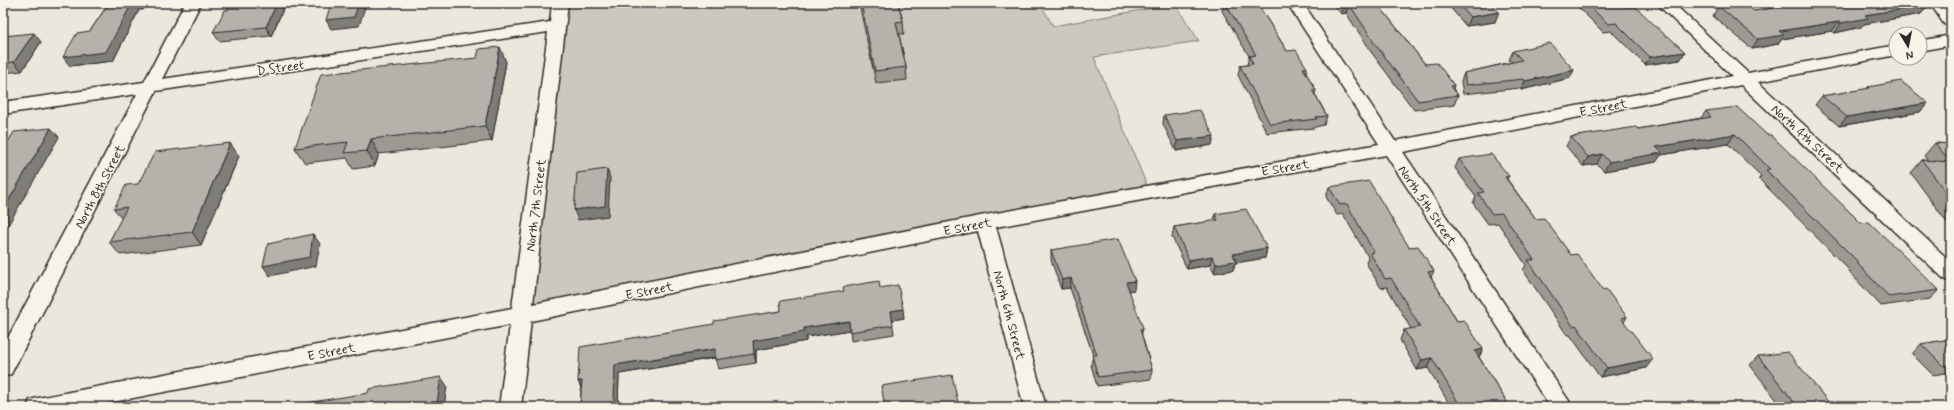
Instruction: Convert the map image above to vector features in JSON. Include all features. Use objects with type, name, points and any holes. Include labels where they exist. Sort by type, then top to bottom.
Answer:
[{"type":"main road","points":[[1939,3],[1951,20]]},
{"type":"street","name":"North 8th Street","points":[[3,368],[193,3]]},
{"type":"street","name":"North 7th Street","points":[[510,407],[560,3]]},
{"type":"street","name":"North 5th Street","points":[[1295,3],[1562,407]]},
{"type":"street","name":"North 4th Street","points":[[1664,3],[1951,274]]},
{"type":"street","name":"D Street","points":[[3,108],[558,26]]},
{"type":"street","points":[[1928,44],[1951,40]]},
{"type":"street","name":"E Street","points":[[38,407],[522,314],[985,222],[1390,148],[1888,52]]},
{"type":"street","name":"North 6th Street","points":[[985,222],[1035,407]]},
{"type":"shaded area","points":[[560,3],[1040,3],[1053,26],[1175,4],[1199,41],[1094,57],[1147,186],[523,309]]},
{"type":"building","points":[[109,3],[132,3],[106,52],[63,57],[77,33],[90,31]]},
{"type":"building","points":[[231,3],[277,3],[266,27],[213,32],[225,10],[228,10]]},
{"type":"building","points":[[331,3],[359,3],[354,17],[326,20]]},
{"type":"building","points":[[861,3],[898,3],[903,21],[896,22],[906,67],[875,71]]},
{"type":"building","points":[[1225,3],[1257,3],[1287,51],[1296,50],[1307,68],[1303,68],[1316,90],[1312,90],[1327,116],[1316,117],[1317,119],[1270,124],[1240,66],[1253,64],[1249,56],[1256,55]]},
{"type":"building","points":[[1342,3],[1377,3],[1425,64],[1437,63],[1454,85],[1451,86],[1458,95],[1418,101],[1372,40],[1349,4],[1343,5]]},
{"type":"building","points":[[1458,3],[1490,3],[1499,12],[1470,17]]},
{"type":"building","points":[[1586,3],[1623,3],[1626,7],[1635,6],[1685,52],[1650,57],[1616,23],[1608,24]]},
{"type":"building","points":[[1744,3],[1754,11],[1807,3],[1926,3],[1928,5],[1865,15],[1868,18],[1841,23],[1839,22],[1779,31],[1784,35],[1758,39],[1718,6]]},
{"type":"building","points":[[34,33],[14,62],[3,63],[3,36]]},
{"type":"building","points":[[1550,43],[1574,70],[1525,81],[1524,79],[1466,85],[1464,73],[1522,60],[1513,51]]},
{"type":"building","points":[[500,47],[485,126],[371,139],[367,151],[344,153],[348,142],[295,148],[321,74],[477,58],[479,49]]},
{"type":"building","points":[[1901,81],[1928,103],[1847,117],[1822,96],[1870,88],[1868,87]]},
{"type":"building","points":[[1737,107],[1767,135],[1771,135],[1861,223],[1869,222],[1939,290],[1889,297],[1857,263],[1858,262],[1766,170],[1770,169],[1735,134],[1656,147],[1662,153],[1609,162],[1602,154],[1588,157],[1571,137],[1636,127],[1638,129],[1711,117],[1706,111]]},
{"type":"building","points":[[1200,110],[1214,136],[1177,141],[1164,115]]},
{"type":"building","points":[[51,128],[3,210],[3,150],[14,132]]},
{"type":"building","points":[[230,143],[192,232],[109,242],[127,207],[114,209],[126,185],[138,184],[155,152]]},
{"type":"building","points":[[1935,143],[1951,144],[1951,199],[1922,160],[1950,162]]},
{"type":"building","points":[[1491,154],[1509,176],[1505,177],[1536,219],[1544,218],[1571,255],[1577,254],[1603,290],[1606,289],[1627,317],[1621,318],[1653,359],[1607,368],[1576,325],[1573,326],[1528,260],[1534,260],[1502,213],[1492,214],[1478,193],[1484,192],[1459,159]]},
{"type":"building","points":[[607,169],[605,206],[574,210],[577,173]]},
{"type":"building","points":[[1369,181],[1409,247],[1418,246],[1434,271],[1428,272],[1457,321],[1464,320],[1483,349],[1475,351],[1510,407],[1461,407],[1432,358],[1422,360],[1404,330],[1420,327],[1391,278],[1385,279],[1370,253],[1374,252],[1347,204],[1340,205],[1329,187]]},
{"type":"building","points":[[1246,209],[1267,248],[1233,254],[1236,261],[1216,264],[1212,256],[1189,260],[1174,227],[1218,220],[1215,214]]},
{"type":"building","points":[[313,234],[310,257],[263,266],[268,244]]},
{"type":"building","points":[[1118,239],[1135,281],[1126,282],[1143,328],[1140,329],[1152,370],[1098,377],[1092,355],[1097,355],[1071,278],[1062,280],[1051,250]]},
{"type":"building","points":[[879,281],[880,288],[898,285],[903,309],[891,311],[893,325],[850,332],[849,321],[804,328],[804,332],[753,341],[754,354],[715,360],[715,349],[615,365],[614,403],[580,407],[582,381],[578,381],[580,347],[714,324],[714,321],[781,311],[780,301],[844,291],[843,287]]},
{"type":"building","points":[[1951,339],[1951,365],[1943,366],[1921,344]]},
{"type":"building","points":[[1788,352],[1830,404],[1798,407],[1758,356]]},
{"type":"building","points":[[952,375],[959,407],[885,407],[881,386]]},
{"type":"building","points":[[441,377],[437,404],[422,407],[281,407],[368,393],[369,389]]}]
